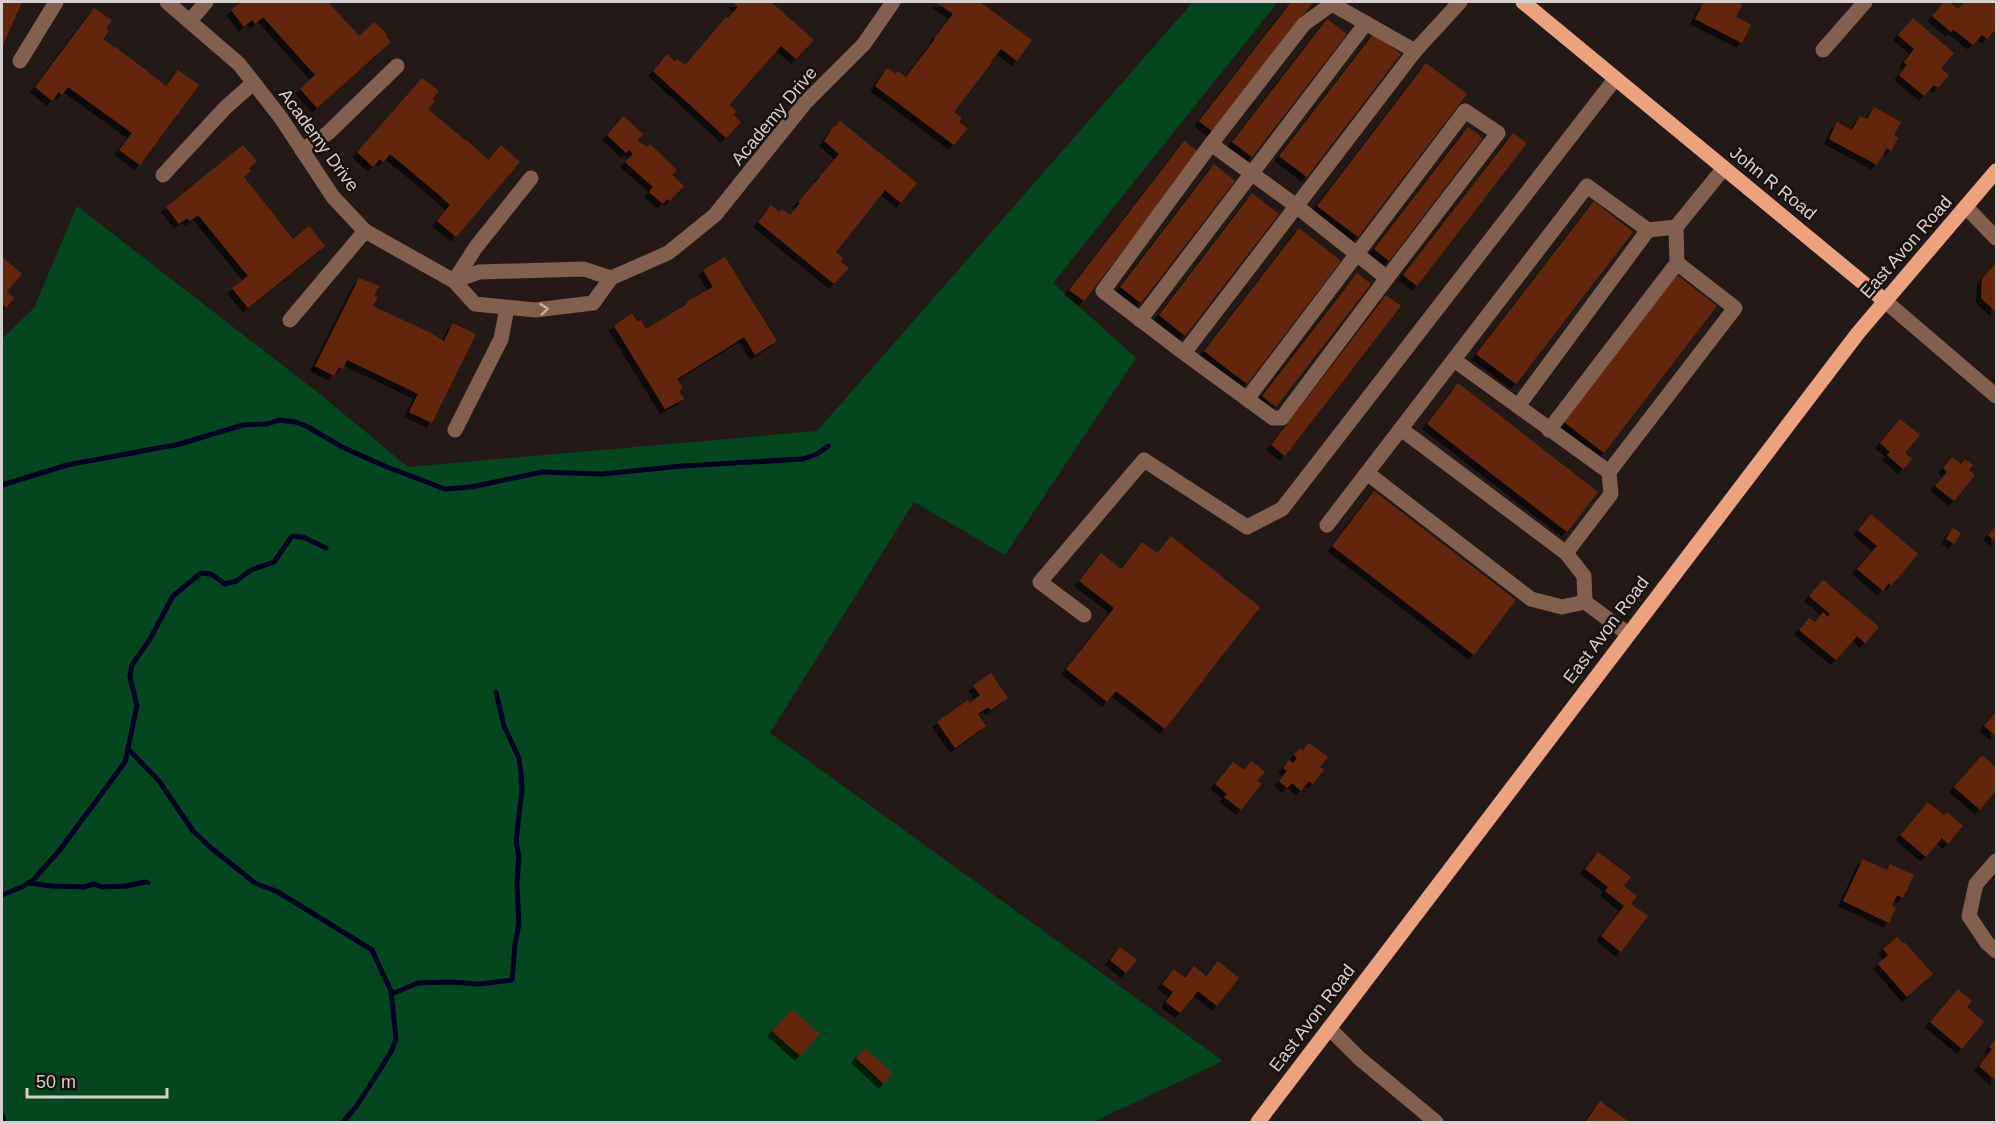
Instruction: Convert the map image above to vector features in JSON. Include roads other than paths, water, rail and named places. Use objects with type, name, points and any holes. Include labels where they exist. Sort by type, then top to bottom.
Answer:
[{"type":"main road","name":"John R Road","points":[[1523,2],[1885,301]]},
{"type":"main road","name":"East Avon Road","points":[[1258,1122],[1858,333],[1996,171]]},
{"type":"street","points":[[20,61],[56,2]]},
{"type":"street","name":"Academy Drive","points":[[167,2],[238,64],[281,118],[333,197],[365,231],[454,280],[475,304],[535,310],[593,303],[611,278],[668,253],[715,215],[805,103],[864,44],[893,2]]},
{"type":"street","points":[[190,21],[206,2]]},
{"type":"street","points":[[1184,353],[1414,51],[1460,2]]},
{"type":"street","points":[[1823,50],[1865,2]]},
{"type":"street","points":[[1247,399],[1465,111],[1498,134],[1282,418],[1273,418],[1184,353],[1103,291],[1211,144],[1304,24],[1332,4],[1414,51]]},
{"type":"street","points":[[1140,320],[1366,23]]},
{"type":"street","points":[[302,150],[328,134],[397,66]]},
{"type":"street","points":[[1084,615],[1040,582],[1144,460],[1247,527],[1282,509],[1615,79]]},
{"type":"street","points":[[163,175],[225,108],[253,82]]},
{"type":"street","points":[[1211,144],[1295,205],[1387,278]]},
{"type":"street","points":[[1549,429],[1677,262],[1676,227],[1724,168]]},
{"type":"street","points":[[454,280],[476,247],[531,178]]},
{"type":"street","points":[[1327,525],[1587,186],[1648,230],[1676,227]]},
{"type":"street","points":[[1966,207],[1996,238]]},
{"type":"street","points":[[1518,406],[1648,230]]},
{"type":"street","points":[[290,320],[365,231]]},
{"type":"street","points":[[1566,553],[1611,494],[1609,472],[1735,308],[1677,262]]},
{"type":"street","points":[[454,280],[479,272],[584,269],[611,278]]},
{"type":"street","name":"John R Road","points":[[1885,301],[1996,396]]},
{"type":"street","points":[[455,430],[501,339],[507,308]]},
{"type":"street","points":[[1454,360],[1609,472]]},
{"type":"street","points":[[1401,429],[1566,553],[1584,576],[1585,603]]},
{"type":"street","points":[[1367,473],[1531,600],[1562,607],[1585,603],[1628,634]]},
{"type":"street","points":[[1996,861],[1976,884],[1969,916],[1987,943],[1996,951]]},
{"type":"street","points":[[1329,1028],[1359,1058],[1436,1122]]},
{"type":"waterway","points":[[2,485],[67,465],[180,444],[243,425],[267,424],[279,420],[296,422],[342,447],[445,489],[471,487],[542,472],[602,474],[682,466],[803,459],[817,454],[828,446]]},
{"type":"waterway","points":[[2,895],[34,879],[59,851],[125,762],[137,706],[130,677],[132,665],[150,639],[173,596],[201,573],[211,574],[225,584],[236,581],[251,570],[274,562],[292,536],[303,537],[326,548]]},
{"type":"waterway","points":[[391,991],[394,993],[418,983],[479,984],[512,980],[519,924],[517,884],[519,856],[516,842],[522,789],[519,758],[504,726],[496,692]]},
{"type":"waterway","points":[[129,750],[159,781],[193,831],[210,847],[255,883],[278,892],[372,950],[391,991],[396,1039],[391,1052],[356,1107],[343,1122]]},
{"type":"waterway","points":[[29,883],[84,887],[94,884],[102,887],[148,883]]},
{"type":"waterway","points":[[2,1115],[4,1122]]}]
